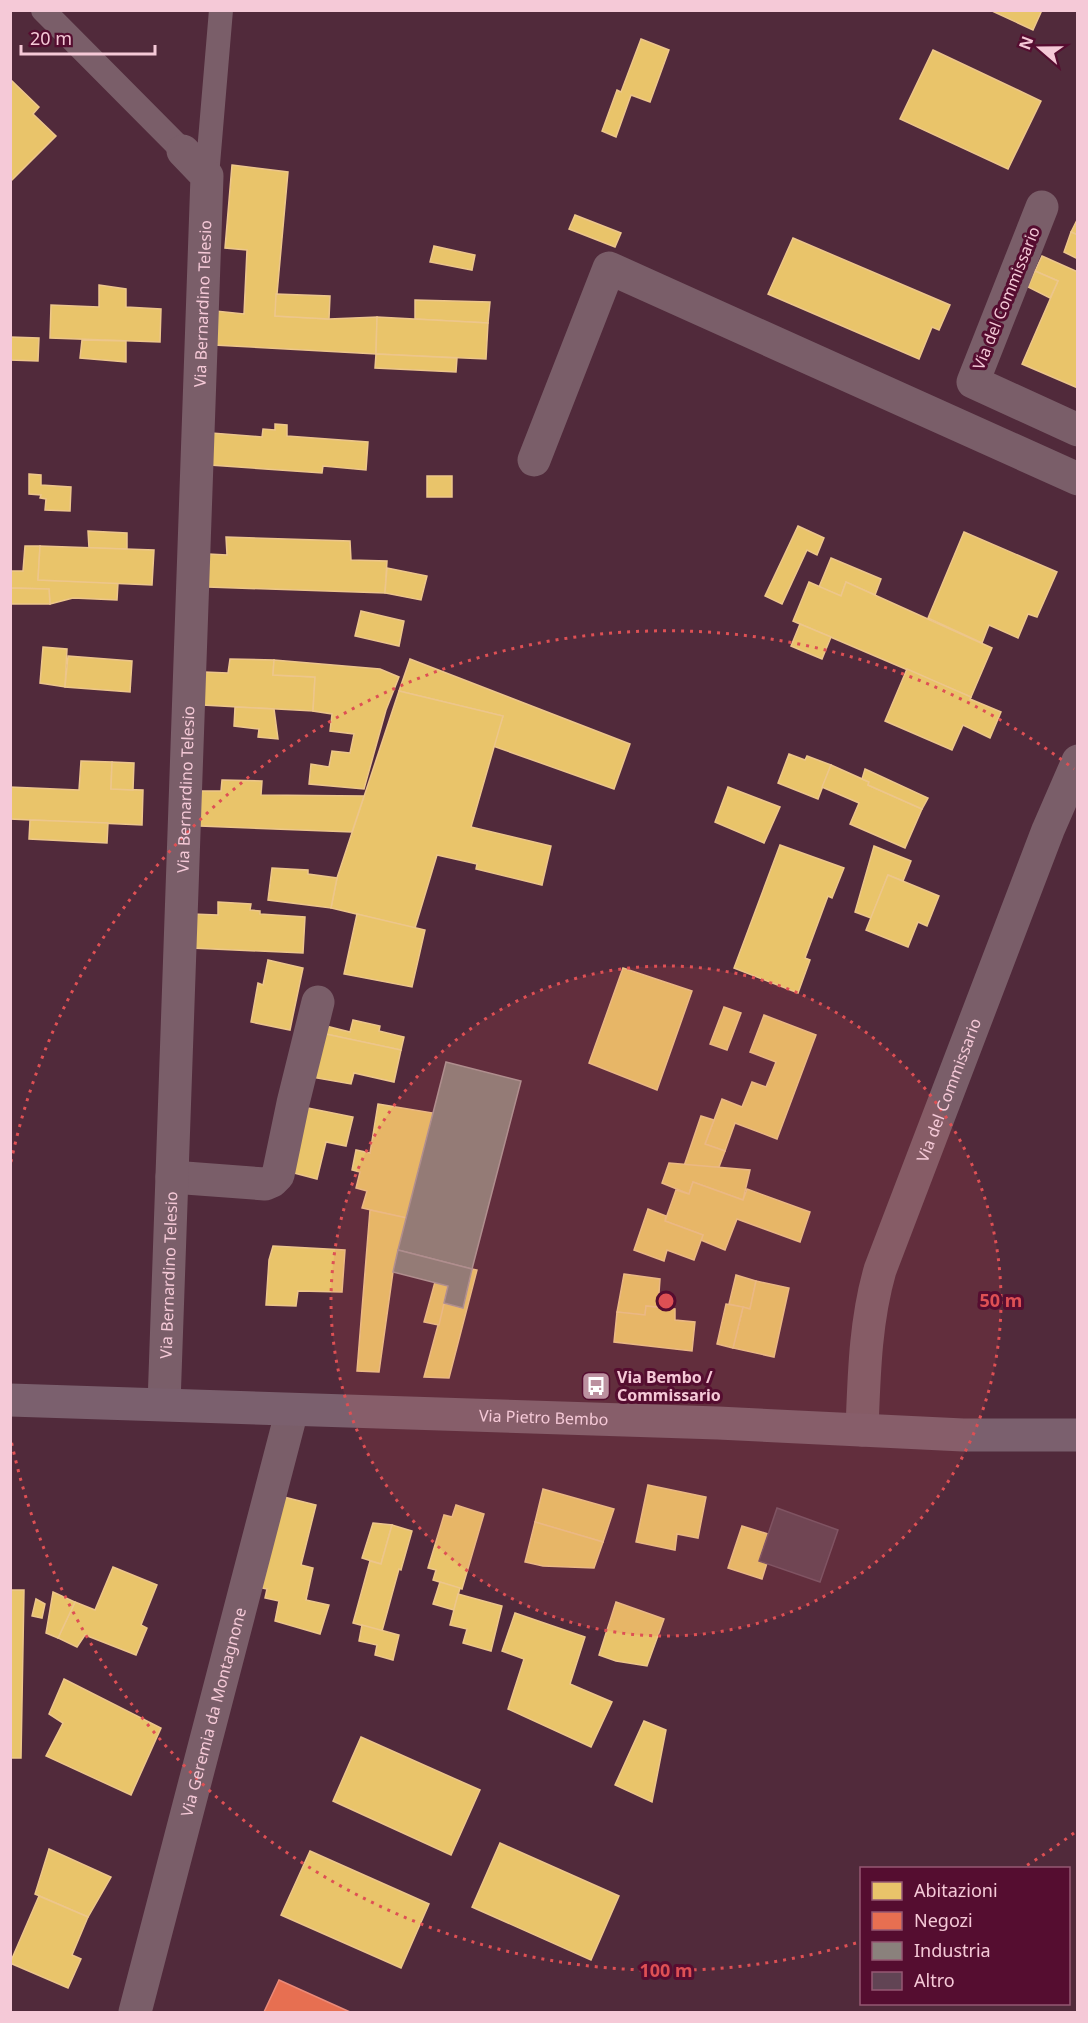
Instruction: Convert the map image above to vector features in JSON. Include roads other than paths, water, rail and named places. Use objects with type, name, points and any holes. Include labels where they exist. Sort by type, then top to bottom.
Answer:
[{"type":"main road","name":"Via Pietro Bembo","points":[[10,1400],[718,1423],[963,1435],[1077,1435]]},
{"type":"street","points":[[183,151],[207,176]]},
{"type":"street","name":"Via Bernardino Telesio","points":[[164,1404],[207,176]]},
{"type":"street","name":"Via del Commissario","points":[[1042,207],[973,382],[1077,430]]},
{"type":"street","points":[[534,460],[609,268],[1077,479]]},
{"type":"street","name":"Via del Commissario","points":[[862,1431],[868,1326],[872,1298],[880,1270],[1048,830],[1077,761]]},
{"type":"street","points":[[172,1177],[265,1184],[278,1175],[318,1002]]},
{"type":"street","name":"Via Geremia da Montagnone","points":[[135,2013],[292,1410]]},
{"type":"lane","points":[[43,10],[183,151]]},
{"type":"lane","points":[[207,176],[221,10]]},
{"type":"place","name":"Via Bembo / Commissario","points":[[596,1386]]}]
